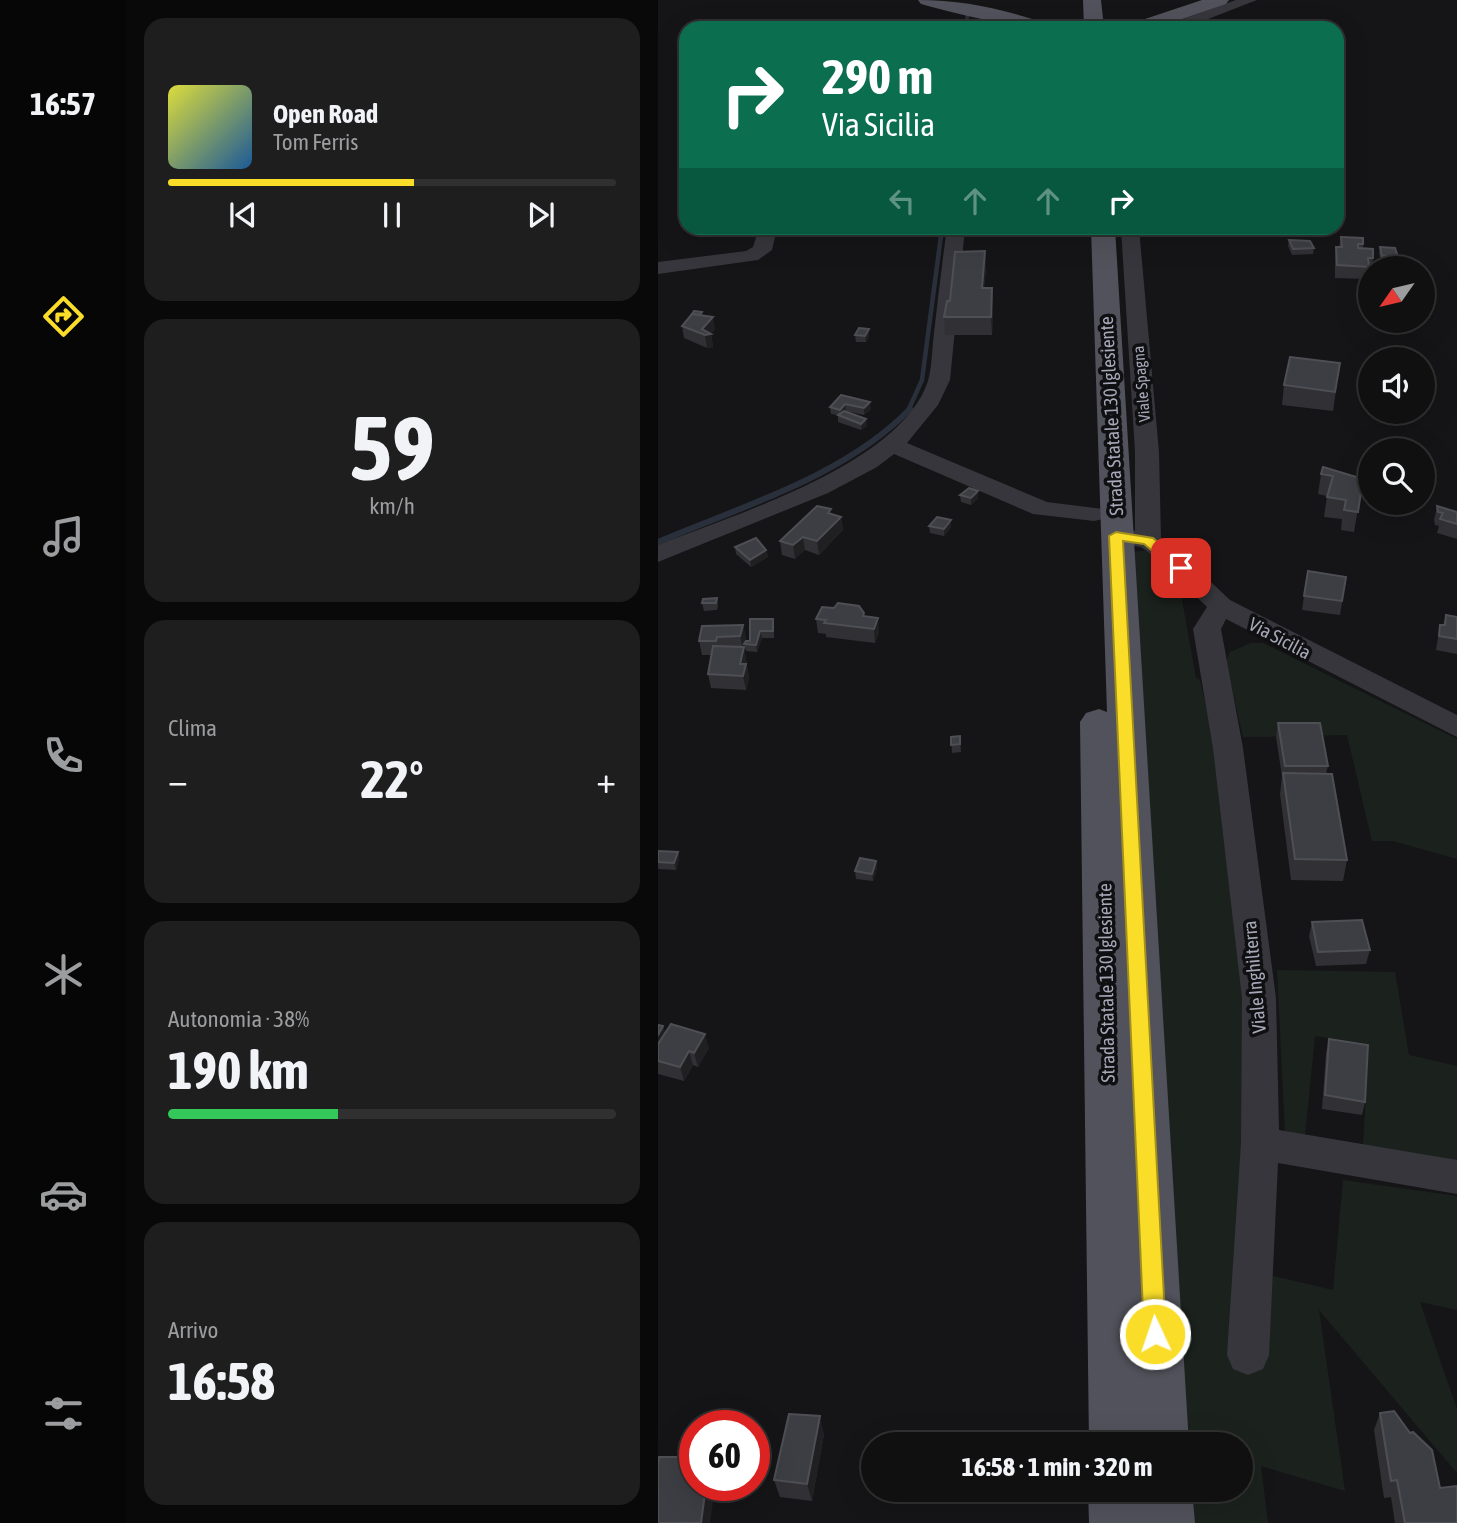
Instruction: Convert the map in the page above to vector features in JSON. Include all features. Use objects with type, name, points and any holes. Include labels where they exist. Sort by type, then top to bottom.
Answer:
[{"type":"main road","points":[[927,0],[1021,21]]},
{"type":"main road","points":[[1080,0],[1081,21]]},
{"type":"main road","points":[[1092,0],[1094,21]]},
{"type":"main road","points":[[1158,21],[1220,0]]},
{"type":"main road","name":"Strada Statale 130 Iglesiente","points":[[1088,235],[1119,530],[1117,1432]]},
{"type":"main road","name":"Strada Statale 130 Iglesiente","points":[[1102,235],[1119,530],[1160,1432]]},
{"type":"main road","points":[[1117,1502],[1118,1523]]},
{"type":"main road","points":[[1164,1502],[1166,1523]]},
{"type":"street","points":[[1191,21],[1250,0]]},
{"type":"street","points":[[658,268],[751,256],[762,250],[766,235]]},
{"type":"street","points":[[658,554],[854,471],[893,445],[915,424],[930,403],[939,380],[955,235]]},
{"type":"street","name":"Viale Spagna","points":[[1119,530],[1147,452],[1131,235]]},
{"type":"street","points":[[893,445],[1042,509],[1119,530]]},
{"type":"street","name":"Via Sicilia","points":[[1119,530],[1169,556],[1221,606],[1457,727]]},
{"type":"street","name":"Viale Inghilterra","points":[[1221,606],[1206,629],[1228,748],[1259,998],[1261,1143],[1248,1355]]},
{"type":"street","points":[[1261,1143],[1457,1177]]},
{"type":"shaded area","points":[[1152,551],[1182,577],[1182,600],[1196,678],[1200,680],[1220,769],[1269,1275],[1333,1290],[1343,1180],[1457,1196],[1457,1310],[1420,1302],[1457,1409],[1457,1473],[1319,1310],[1345,1491],[1261,1466],[1268,1523],[1187,1523],[1185,1502],[1253,1502],[1253,1432],[1180,1432],[1134,552]]},
{"type":"shaded area","points":[[1251,643],[1263,643],[1457,739],[1457,859],[1393,841],[1372,841],[1347,735],[1243,737],[1226,662],[1230,652]]},
{"type":"shaded area","points":[[1277,970],[1395,972],[1409,1055],[1457,1066],[1457,1161],[1363,1145],[1369,1044],[1315,1036],[1305,1135],[1285,1132]]},
{"type":"building","points":[[1341,237],[1363,238],[1363,244],[1358,244],[1358,248],[1373,249],[1373,256],[1358,256],[1358,266],[1337,265],[1336,247],[1342,247]]},
{"type":"building","points":[[1289,240],[1310,241],[1314,248],[1293,249]]},
{"type":"building","points":[[1380,247],[1395,248],[1398,256],[1382,256]]},
{"type":"building","points":[[985,251],[982,288],[992,288],[991,317],[944,317],[947,301],[950,301],[955,252]]},
{"type":"building","points":[[692,314],[713,317],[702,329],[711,334],[705,335],[682,326]]},
{"type":"building","points":[[859,328],[869,329],[865,336],[855,335]]},
{"type":"building","points":[[1290,357],[1340,363],[1335,392],[1284,385]]},
{"type":"building","points":[[841,395],[870,402],[864,408],[845,404],[840,410],[830,407]]},
{"type":"building","points":[[844,411],[866,419],[861,424],[838,415]]},
{"type":"building","points":[[1323,467],[1358,478],[1358,512],[1344,510],[1346,500],[1327,497],[1333,476],[1321,474]]},
{"type":"building","points":[[969,488],[978,491],[971,498],[960,495]]},
{"type":"building","points":[[817,506],[831,509],[828,513],[841,517],[817,541],[803,537],[793,545],[780,541]]},
{"type":"building","points":[[1437,506],[1457,512],[1457,524],[1440,519],[1443,513],[1438,512]]},
{"type":"building","points":[[937,517],[951,520],[944,529],[929,526]]},
{"type":"building","points":[[756,538],[766,550],[750,560],[735,547]]},
{"type":"building","points":[[1308,571],[1346,577],[1342,601],[1304,596]]},
{"type":"building","points":[[717,598],[716,603],[702,603],[703,599]]},
{"type":"building","points":[[838,603],[859,606],[863,616],[878,618],[874,629],[824,623],[826,620],[816,619],[822,607],[834,608]]},
{"type":"building","points":[[1446,615],[1457,617],[1457,639],[1439,636],[1440,625],[1445,625]]},
{"type":"building","points":[[750,619],[773,619],[773,631],[760,631],[756,645],[744,644],[750,641]]},
{"type":"building","points":[[743,625],[740,636],[699,641],[702,626]]},
{"type":"building","points":[[713,646],[744,647],[740,664],[746,664],[743,676],[708,674]]},
{"type":"building","points":[[1278,723],[1320,723],[1328,766],[1285,766]]},
{"type":"building","points":[[960,736],[960,744],[951,745],[951,737]]},
{"type":"building","points":[[1283,773],[1332,774],[1347,860],[1295,859]]},
{"type":"building","points":[[658,851],[678,852],[674,863],[658,862]]},
{"type":"building","points":[[860,858],[876,861],[872,874],[855,871]]},
{"type":"building","points":[[1362,920],[1370,950],[1318,952],[1312,922]]},
{"type":"building","points":[[671,1024],[705,1034],[694,1053],[689,1051],[680,1067],[658,1061],[658,1044]]},
{"type":"building","points":[[1329,1039],[1368,1045],[1365,1102],[1325,1095]]},
{"type":"building","points":[[1394,1411],[1410,1433],[1413,1432],[1432,1450],[1440,1488],[1457,1486],[1457,1523],[1405,1523],[1397,1480],[1391,1481],[1380,1413]]},
{"type":"building","points":[[789,1414],[820,1416],[807,1484],[774,1480]]},
{"type":"building","points":[[659,1457],[679,1457],[679,1501],[704,1501],[701,1523],[658,1523]]},
{"type":"waterway","points":[[967,21],[968,10]]},
{"type":"waterway","points":[[908,411],[922,380],[941,235]]},
{"type":"waterway","points":[[658,542],[758,502],[824,471],[855,453],[908,411]]},
{"type":"route","points":[[1155,1334],[1116,536],[1148,541],[1181,568]]}]
